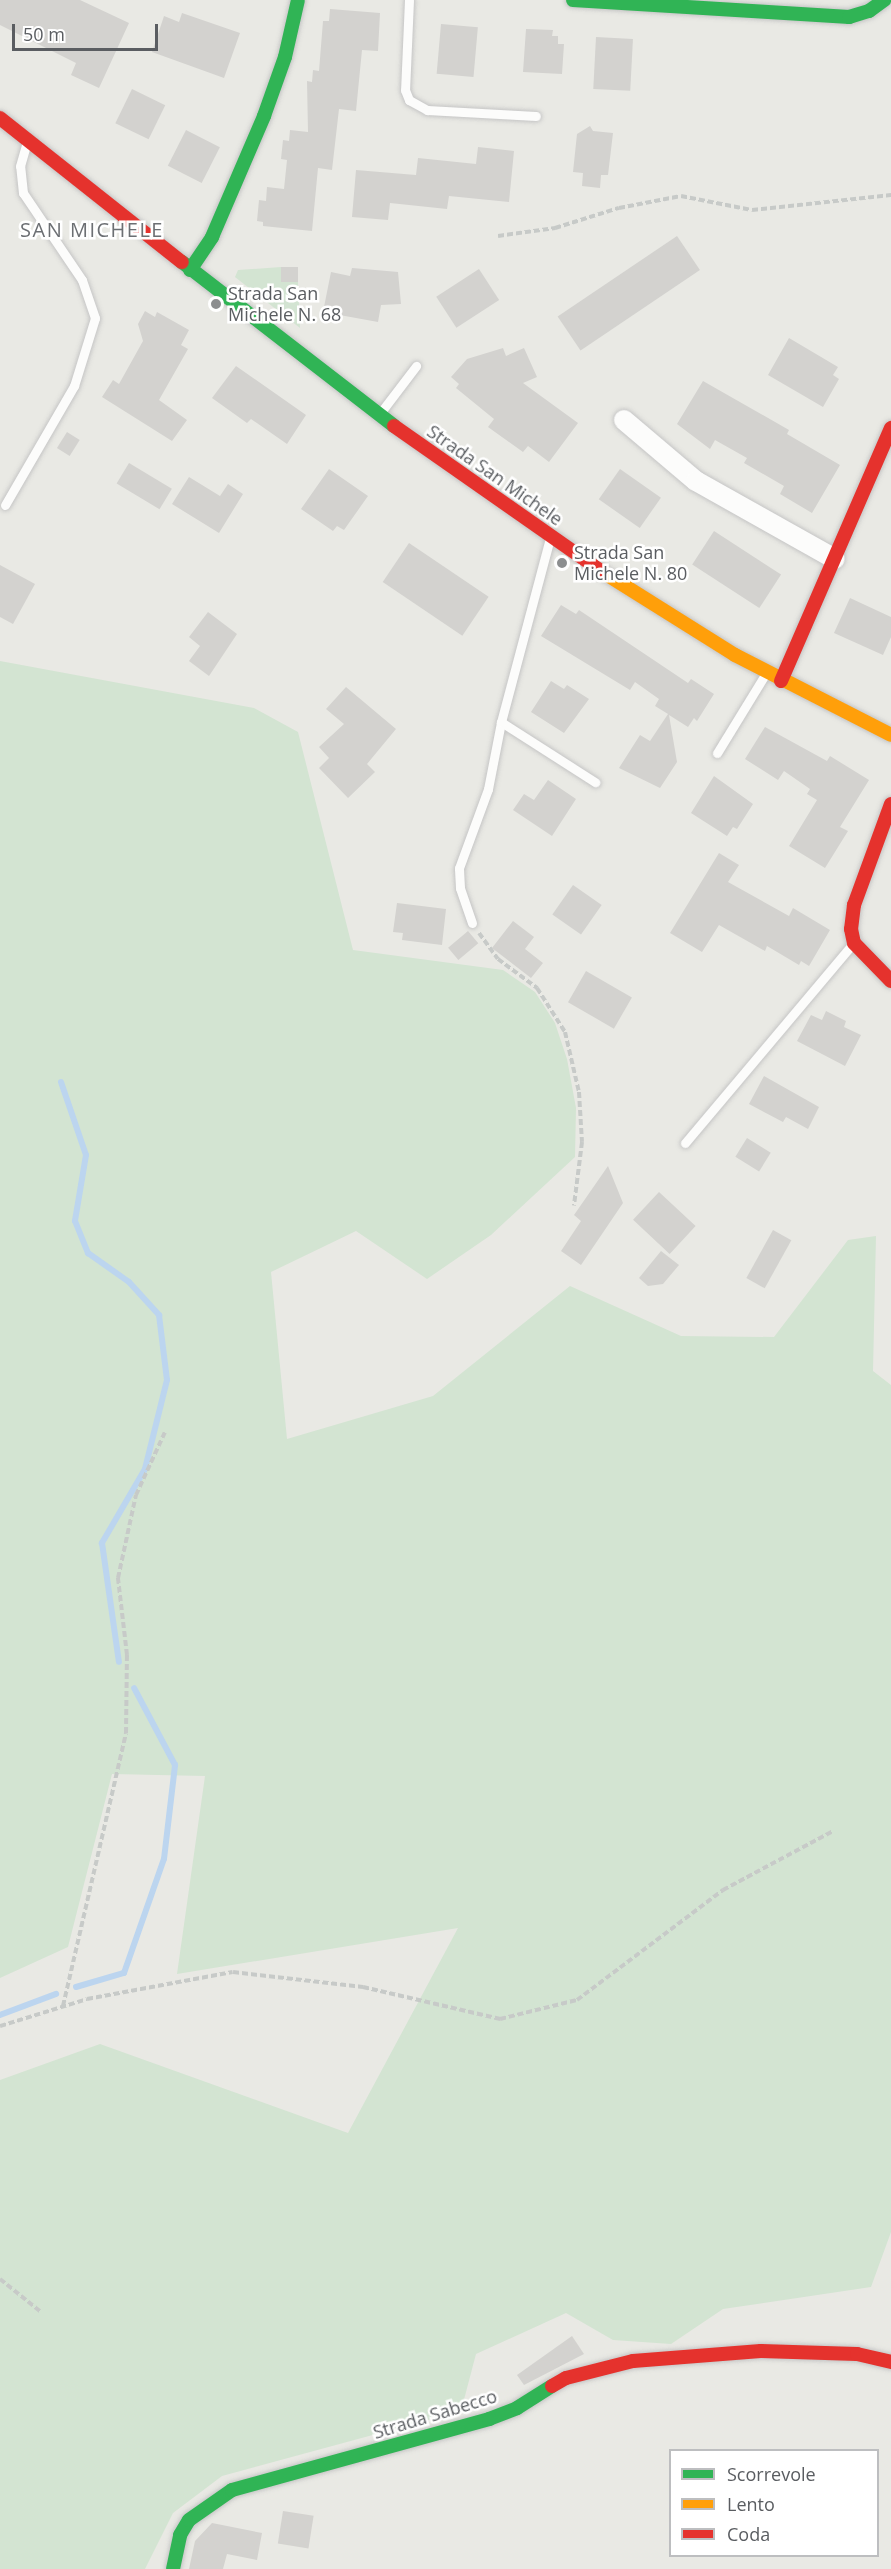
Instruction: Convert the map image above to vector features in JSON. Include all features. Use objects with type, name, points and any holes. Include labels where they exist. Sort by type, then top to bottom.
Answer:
[{"type":"street","points":[[190,270],[212,237],[264,116],[285,57],[298,0]]},
{"type":"street","points":[[573,0],[849,17],[869,11],[884,0]]},
{"type":"street","name":"Strada San Michele","points":[[0,118],[190,270],[379,415],[550,536],[659,609],[766,673],[891,735]]},
{"type":"street","points":[[624,420],[696,481],[835,559]]},
{"type":"street","points":[[781,681],[891,428]]},
{"type":"street","points":[[891,804],[854,905],[854,943],[891,981]]},
{"type":"street","name":"Strada Sabecco","points":[[173,2569],[180,2535],[189,2520],[232,2490],[489,2419],[517,2408],[566,2378],[600,2368],[633,2361],[761,2351],[847,2354],[891,2362]]},
{"type":"lane","points":[[409,0],[405,90],[409,100],[427,110],[536,116]]},
{"type":"lane","points":[[5,505],[74,386],[95,318],[82,280],[23,193],[20,166],[28,140]]},
{"type":"lane","points":[[379,415],[416,366]]},
{"type":"lane","points":[[472,923],[460,888],[459,868],[488,789],[501,722],[550,536]]},
{"type":"lane","points":[[717,753],[766,673]]},
{"type":"lane","points":[[501,722],[595,782]]},
{"type":"lane","points":[[685,1143],[854,943]]},
{"type":"path","points":[[498,236],[555,228],[619,208],[681,196],[752,210],[891,195]]},
{"type":"path","points":[[472,923],[498,959],[537,988],[565,1032],[579,1092],[582,1142],[574,1205]]},
{"type":"path","points":[[63,2006],[126,1733],[127,1655],[118,1578],[136,1495],[165,1432]]},
{"type":"path","points":[[0,2026],[63,2006],[233,1972],[363,1987],[500,2019],[577,2000],[723,1890],[833,1831]]},
{"type":"path","points":[[0,2279],[41,2312]]},
{"type":"green space","points":[[281,267],[281,282],[298,282],[300,328],[235,277],[238,270]]},
{"type":"green space","points":[[0,661],[254,708],[298,732],[353,950],[503,970],[535,992],[555,1023],[567,1059],[576,1108],[575,1157],[491,1235],[427,1279],[356,1231],[271,1272],[287,1439],[433,1396],[570,1286],[681,1336],[774,1337],[848,1240],[876,1236],[873,1371],[891,1385],[891,2232],[871,2287],[723,2309],[671,2344],[613,2340],[566,2313],[476,2354],[461,2411],[222,2476],[173,2513],[145,2569],[0,2569],[0,2080],[100,2044],[348,2133],[458,1928],[177,1974],[205,1776],[112,1774],[68,1947],[0,1978]]},
{"type":"building","points":[[0,0],[80,0],[129,23],[99,88],[71,75],[76,63],[0,25]]},
{"type":"building","points":[[330,9],[380,13],[378,51],[362,50],[356,111],[339,109],[332,170],[318,168],[312,231],[263,226],[263,222],[257,221],[259,200],[266,201],[267,187],[284,189],[287,160],[281,159],[283,140],[289,141],[290,130],[308,132],[307,81],[312,82],[313,70],[319,71],[323,21],[329,21]]},
{"type":"building","points":[[182,13],[240,33],[224,78],[152,52],[164,16],[179,22]]},
{"type":"building","points":[[441,24],[478,27],[474,77],[437,74]]},
{"type":"building","points":[[526,29],[553,30],[552,36],[558,36],[558,44],[564,44],[562,74],[523,72]]},
{"type":"building","points":[[596,37],[633,39],[630,91],[593,89]]},
{"type":"building","points":[[132,89],[165,105],[149,139],[115,123]]},
{"type":"building","points":[[590,126],[593,131],[613,133],[608,175],[601,175],[600,188],[582,186],[583,173],[573,172],[577,134]]},
{"type":"building","points":[[186,130],[220,147],[202,183],[168,166]]},
{"type":"building","points":[[478,147],[514,151],[509,202],[449,196],[447,209],[390,203],[388,220],[352,217],[356,170],[416,175],[418,158],[476,164]]},
{"type":"building","points":[[677,236],[700,270],[581,351],[558,317]]},
{"type":"building","points":[[281,267],[298,267],[298,282],[281,282]]},
{"type":"building","points":[[352,268],[398,272],[401,304],[381,305],[378,322],[323,312],[331,272],[350,276]]},
{"type":"building","points":[[479,269],[499,300],[456,328],[436,297]]},
{"type":"building","points":[[145,311],[155,317],[157,312],[189,330],[181,345],[188,349],[159,400],[187,420],[172,441],[102,397],[113,380],[119,384],[143,341],[138,324]]},
{"type":"building","points":[[789,338],[838,367],[833,375],[839,379],[823,407],[768,375]]},
{"type":"building","points":[[503,348],[506,356],[524,348],[537,377],[523,383],[578,423],[549,462],[528,446],[523,452],[488,427],[494,419],[456,388],[459,384],[451,377],[467,359]]},
{"type":"building","points":[[236,366],[306,415],[287,444],[251,419],[247,423],[212,398]]},
{"type":"building","points":[[703,381],[789,430],[787,434],[840,465],[812,513],[780,494],[784,486],[744,463],[747,458],[715,440],[710,449],[677,424]]},
{"type":"building","points":[[67,432],[80,440],[70,456],[57,448]]},
{"type":"building","points":[[129,463],[172,489],[159,509],[117,484]]},
{"type":"building","points":[[329,469],[368,496],[344,530],[337,526],[333,531],[301,509]]},
{"type":"building","points":[[620,469],[661,498],[640,528],[599,499]]},
{"type":"building","points":[[189,477],[220,496],[228,484],[243,494],[219,533],[172,504]]},
{"type":"building","points":[[714,531],[781,575],[759,608],[692,565]]},
{"type":"building","points":[[409,543],[489,597],[462,636],[383,582]]},
{"type":"building","points":[[0,565],[35,584],[13,624],[0,617]]},
{"type":"building","points":[[850,598],[891,617],[891,637],[883,655],[834,633]]},
{"type":"building","points":[[561,605],[576,614],[579,610],[688,683],[691,679],[714,694],[697,721],[694,718],[688,727],[669,715],[677,762],[660,788],[619,768],[640,735],[650,741],[668,714],[655,706],[659,699],[635,682],[630,690],[541,636]]},
{"type":"building","points":[[208,612],[237,634],[209,676],[189,661],[200,646],[189,637]]},
{"type":"building","points":[[551,681],[564,689],[567,685],[589,699],[564,733],[531,712]]},
{"type":"building","points":[[346,687],[396,729],[367,764],[375,772],[348,798],[319,768],[329,758],[319,747],[344,724],[326,709]]},
{"type":"building","points":[[765,727],[827,761],[830,756],[869,780],[840,827],[848,831],[825,868],[789,846],[817,800],[807,794],[810,789],[784,771],[778,780],[745,759]]},
{"type":"building","points":[[714,776],[753,804],[737,829],[733,827],[727,836],[691,813]]},
{"type":"building","points":[[548,780],[576,799],[552,836],[513,810],[524,794],[534,800]]},
{"type":"building","points":[[719,853],[739,865],[728,882],[789,916],[793,908],[830,930],[809,966],[801,961],[799,965],[767,946],[765,951],[719,925],[702,952],[670,933]]},
{"type":"building","points":[[573,885],[602,905],[581,935],[552,914]]},
{"type":"building","points":[[397,903],[446,909],[442,945],[402,940],[403,933],[393,932]]},
{"type":"building","points":[[513,921],[534,937],[525,949],[543,963],[531,978],[492,948]]},
{"type":"building","points":[[468,931],[478,943],[458,960],[448,948]]},
{"type":"building","points":[[586,971],[632,997],[614,1029],[568,1002]]},
{"type":"building","points":[[826,1011],[846,1021],[844,1027],[861,1035],[845,1066],[797,1041],[811,1015],[822,1020]]},
{"type":"building","points":[[764,1076],[819,1107],[808,1129],[786,1117],[783,1122],[749,1104]]},
{"type":"building","points":[[747,1138],[771,1153],[759,1171],[735,1157]]},
{"type":"building","points":[[608,1166],[623,1203],[581,1265],[561,1251],[581,1221],[574,1215]]},
{"type":"building","points":[[659,1192],[696,1226],[670,1254],[633,1220]]},
{"type":"building","points":[[773,1230],[791,1240],[765,1288],[746,1278]]},
{"type":"building","points":[[661,1251],[679,1265],[663,1284],[648,1286],[639,1278]]},
{"type":"building","points":[[572,2336],[584,2354],[524,2385],[517,2375]]},
{"type":"building","points":[[283,2511],[314,2516],[308,2548],[278,2544]]},
{"type":"building","points":[[212,2523],[262,2533],[257,2560],[227,2554],[223,2569],[189,2569],[195,2541]]},
{"type":"waterway","points":[[61,1082],[86,1155],[75,1221],[88,1253],[129,1282],[159,1315],[167,1380],[145,1469],[102,1543],[119,1662]]},
{"type":"waterway","points":[[76,1987],[124,1973],[164,1859],[175,1765],[134,1688]]},
{"type":"waterway","points":[[0,2015],[56,1994]]},
{"type":"traffic: fast","points":[[190,270],[212,237],[264,116],[285,57],[298,0]]},
{"type":"traffic: fast","points":[[573,0],[849,17],[869,11],[884,0]]},
{"type":"traffic: fast","points":[[182,262],[394,426]]},
{"type":"traffic: fast","points":[[173,2569],[180,2535],[189,2520],[232,2490],[489,2419],[517,2408],[552,2386]]},
{"type":"traffic: slow","points":[[601,571],[735,655],[891,735]]},
{"type":"traffic: jam","points":[[0,118],[182,262]]},
{"type":"traffic: jam","points":[[394,426],[601,571]]},
{"type":"traffic: jam","points":[[781,681],[891,428]]},
{"type":"traffic: jam","points":[[891,804],[854,905],[851,929],[854,943],[891,981]]},
{"type":"traffic: jam","points":[[552,2386],[566,2378],[633,2361],[761,2351],[857,2354],[891,2362]]},
{"type":"place","name":"Strada San Michele N. 68","points":[[216,304]]},
{"type":"place","name":"Strada San Michele N. 80","points":[[562,563]]},
{"type":"district","name":"SAN MICHELE","points":[[92,229]]}]
